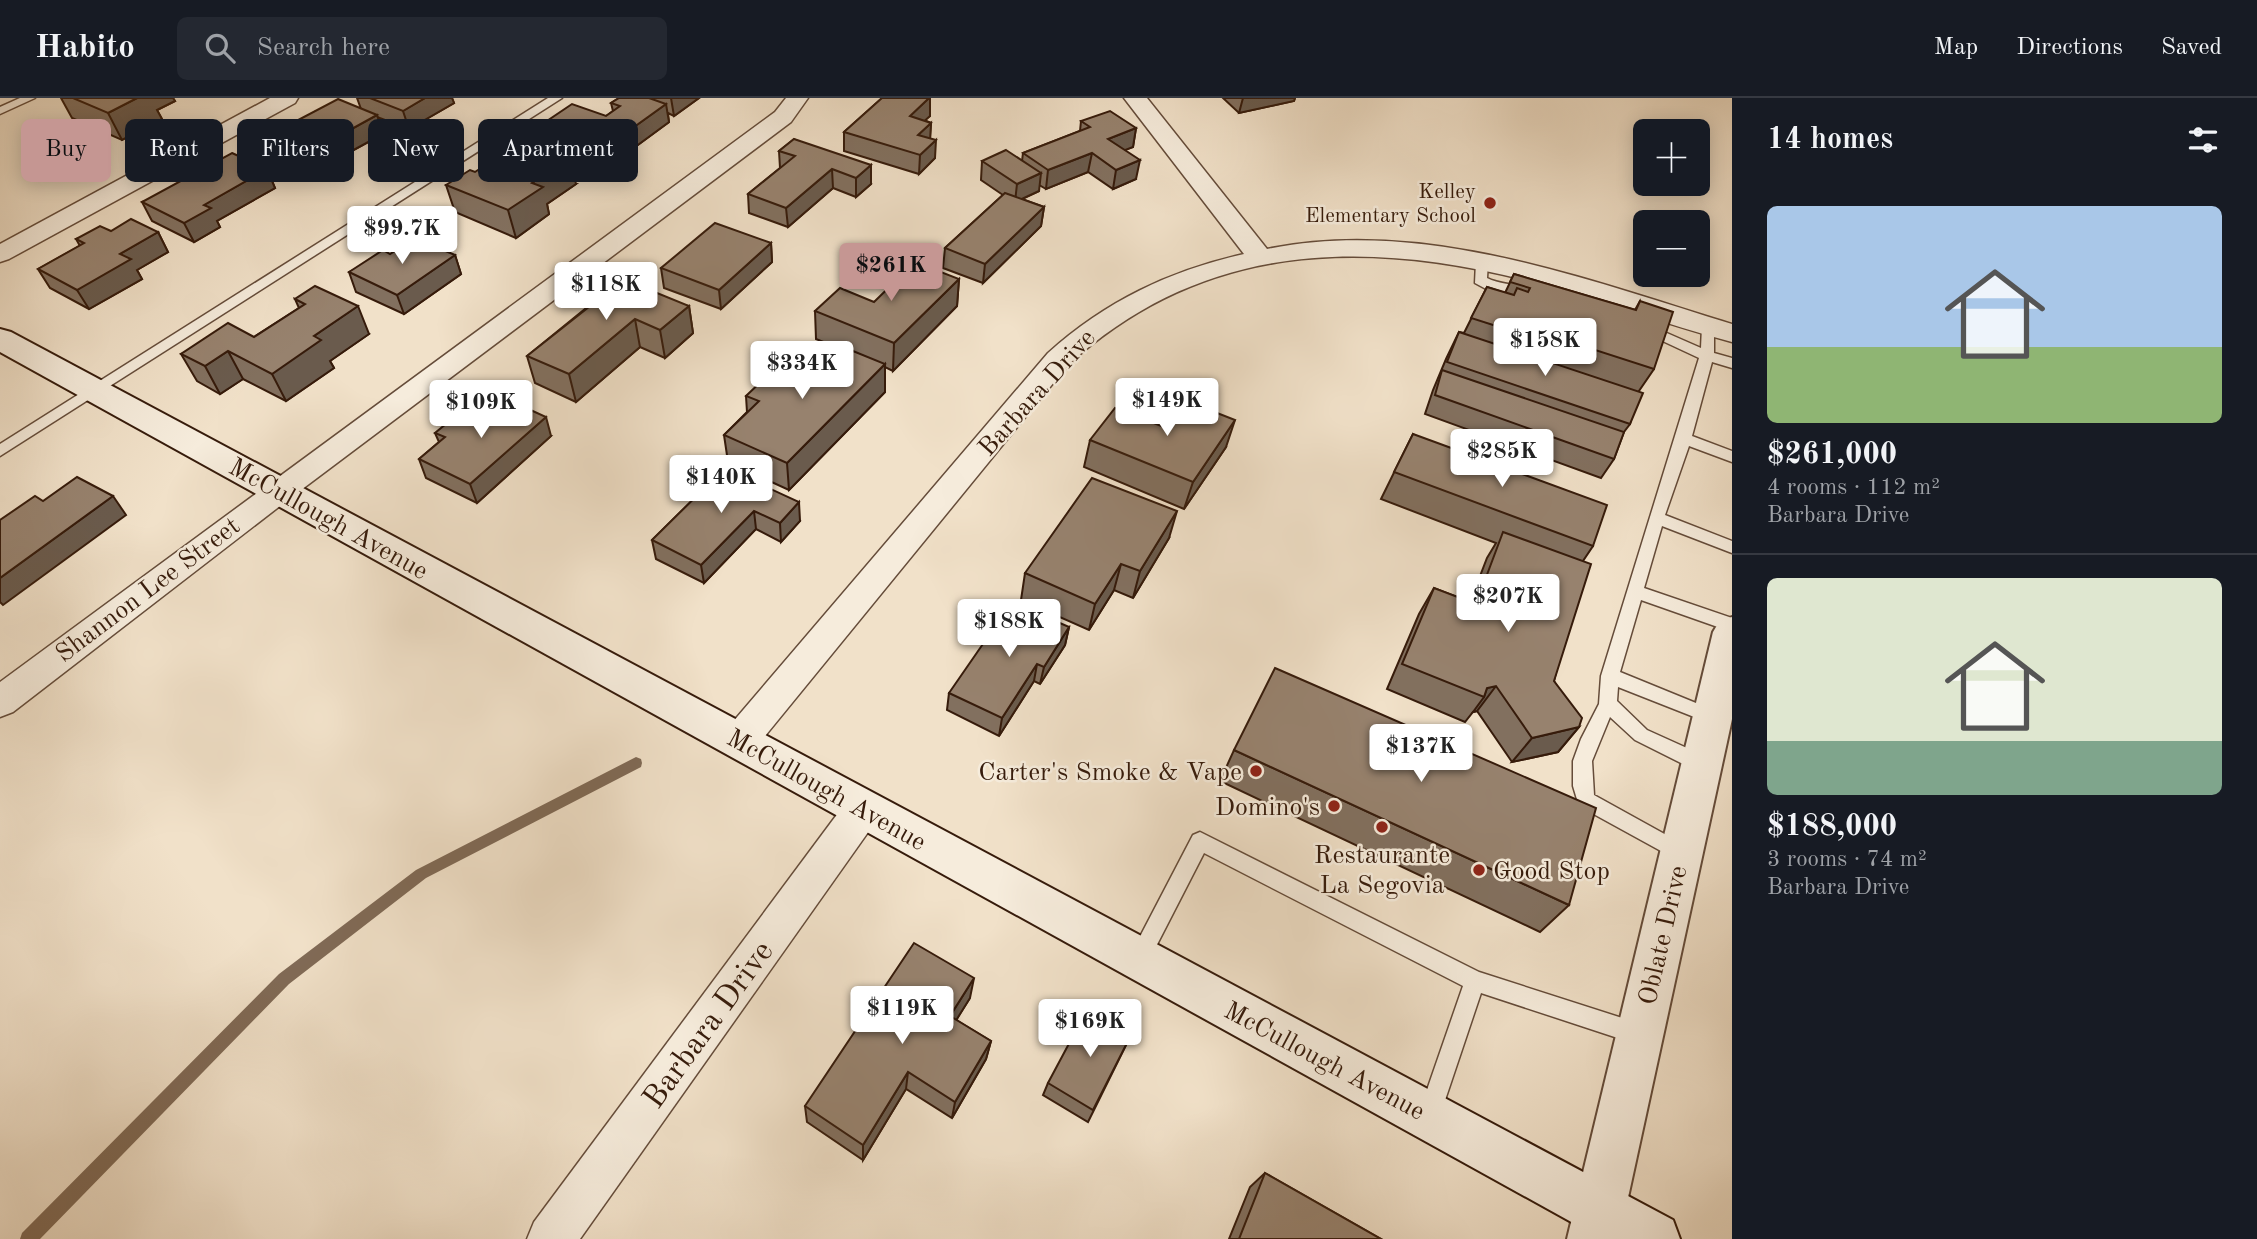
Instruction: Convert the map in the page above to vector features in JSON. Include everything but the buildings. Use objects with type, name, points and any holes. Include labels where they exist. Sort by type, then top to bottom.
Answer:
[{"type":"main road","name":"McCullough Avenue","points":[[0,339],[1429,1116],[1596,1224],[1654,1239]]},
{"type":"main road","name":"Oblate Drive","points":[[1596,1224],[1702,764],[1721,704],[1732,632]]},
{"type":"street","points":[[0,254],[287,98]]},
{"type":"street","name":"Shannon Lee Street","points":[[0,702],[278,491],[783,117],[797,98]]},
{"type":"street","points":[[1135,98],[1261,258]]},
{"type":"street","name":"Barbara Drive","points":[[739,741],[1058,359],[1082,336],[1118,310],[1168,284],[1202,272],[1261,258],[1325,248],[1409,251],[1482,262],[1556,280],[1721,330]]},
{"type":"street","name":"Barbara Drive","points":[[551,1239],[863,809]]},
{"type":"lane","points":[[0,111],[29,98]]},
{"type":"lane","points":[[0,451],[556,98]]},
{"type":"lane","points":[[1482,262],[1480,280],[1493,287],[1548,299]]},
{"type":"lane","points":[[1634,324],[1707,356],[1732,363]]},
{"type":"lane","points":[[1681,853],[1586,800],[1580,781],[1584,751],[1608,704],[1610,676],[1656,518],[1684,439],[1707,356],[1721,330]]},
{"type":"lane","points":[[1684,439],[1732,457]]},
{"type":"lane","points":[[1656,518],[1732,547]]},
{"type":"lane","points":[[1635,591],[1732,625]]},
{"type":"lane","points":[[1610,676],[1721,704]]},
{"type":"lane","points":[[1608,704],[1641,735],[1702,764]]},
{"type":"lane","points":[[1139,959],[1200,841],[1475,981],[1639,1034]]},
{"type":"lane","points":[[1429,1116],[1475,981]]},
{"type":"waterway","points":[[28,1239],[284,979],[421,874],[636,763]]},
{"type":"place","name":"Kelley Elementary School","points":[[1490,203]]},
{"type":"place","name":"Carter's Smoke & Vape","points":[[1256,771]]},
{"type":"place","name":"Domino's","points":[[1334,806]]},
{"type":"place","name":"Restaurante La Segovia","points":[[1382,827]]},
{"type":"place","name":"Good Stop","points":[[1479,870]]}]
